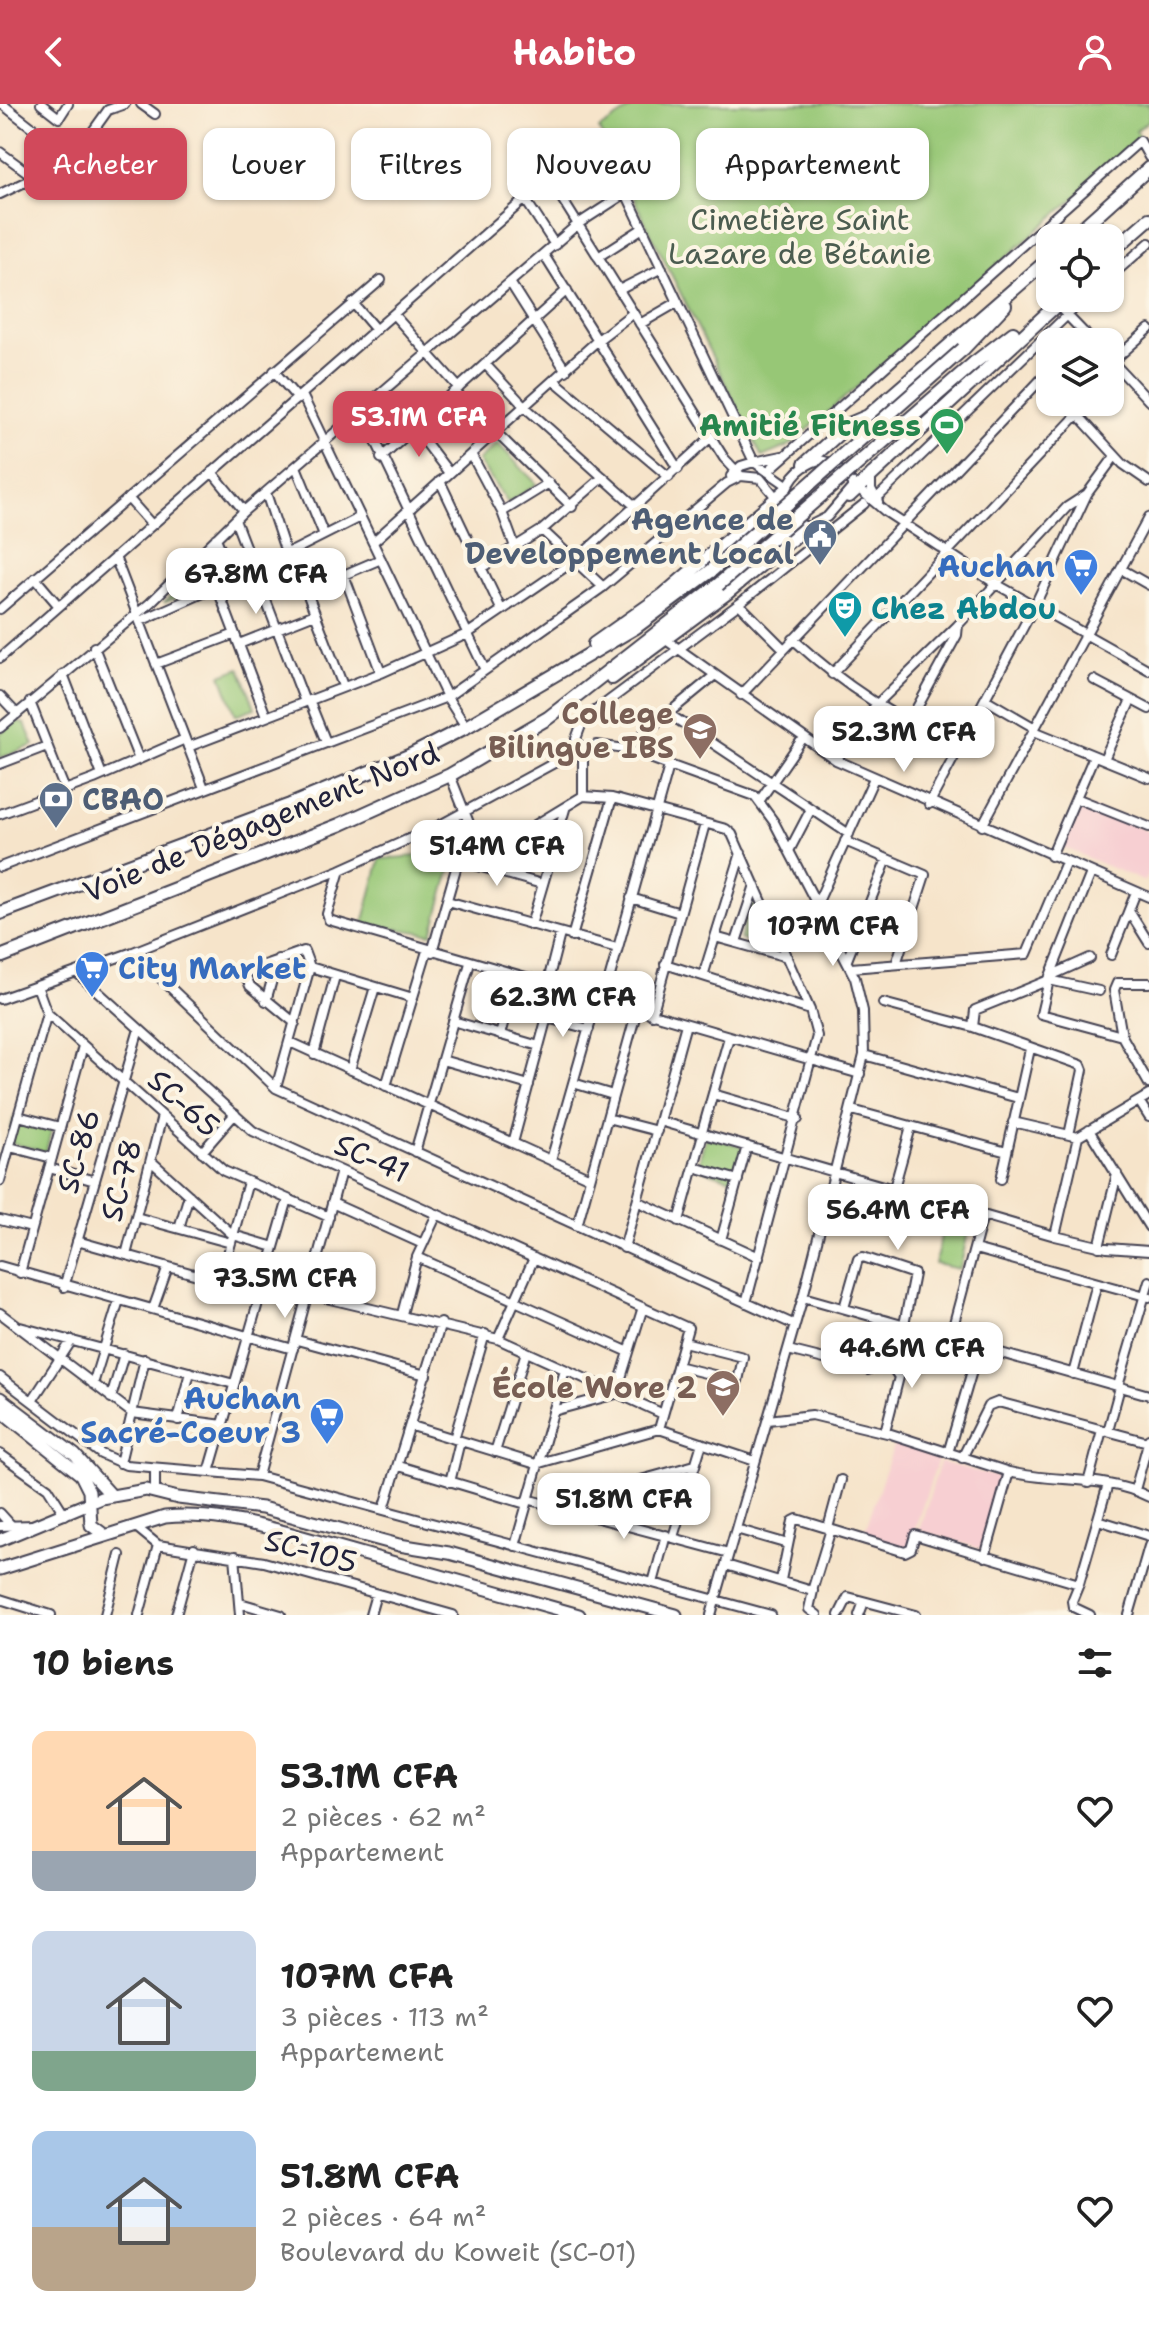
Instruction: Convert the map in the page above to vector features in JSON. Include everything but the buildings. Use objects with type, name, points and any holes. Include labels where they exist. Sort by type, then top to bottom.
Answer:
[{"type":"highway","points":[[1087,224],[1149,168]]},
{"type":"highway","points":[[1124,241],[1144,224]]},
{"type":"highway","points":[[805,464],[849,424],[868,416],[1036,270]]},
{"type":"highway","name":"Voie de Dégagement Nord","points":[[0,911],[21,906],[368,775],[466,727],[636,627],[711,571],[963,349],[1036,272]]},
{"type":"highway","name":"Voie de Dégagement Nord","points":[[0,959],[339,825],[450,775],[548,718],[718,585],[974,363],[1049,312]]},
{"type":"highway","points":[[852,489],[1052,312]]},
{"type":"highway","points":[[560,671],[662,596],[783,494]]},
{"type":"highway","points":[[548,718],[577,702],[666,640],[805,528]]},
{"type":"main road","points":[[0,1398],[75,1455],[111,1495]]},
{"type":"main road","points":[[0,1410],[71,1464],[86,1483],[91,1525],[103,1534]]},
{"type":"main road","points":[[150,1491],[163,1504],[155,1521]]},
{"type":"main road","points":[[0,1540],[111,1495],[150,1491],[262,1508],[399,1545],[449,1553],[676,1615]]},
{"type":"main road","points":[[0,1569],[103,1534],[155,1521],[192,1516],[246,1522],[579,1615]]},
{"type":"street","points":[[2,104],[33,128]]},
{"type":"street","points":[[41,104],[59,118],[68,104]]},
{"type":"street","points":[[95,128],[108,110],[125,104]]},
{"type":"street","points":[[141,104],[155,114]]},
{"type":"street","points":[[768,471],[1149,135]]},
{"type":"street","points":[[1140,141],[1149,157]]},
{"type":"street","points":[[0,152],[24,170]]},
{"type":"street","points":[[0,194],[24,182]]},
{"type":"street","points":[[0,658],[524,200]]},
{"type":"street","points":[[526,200],[555,245]]},
{"type":"street","points":[[563,200],[737,474],[760,478],[783,494]]},
{"type":"street","points":[[0,728],[94,647],[138,616],[244,511],[297,469],[427,353],[578,224],[615,200]]},
{"type":"street","points":[[629,200],[754,462],[768,471],[805,528],[838,507],[852,489]]},
{"type":"street","points":[[1124,264],[1149,240],[1144,224]]},
{"type":"street","points":[[598,257],[643,228]]},
{"type":"street","points":[[544,255],[678,469]]},
{"type":"street","points":[[619,290],[662,268]]},
{"type":"street","points":[[0,609],[381,280]]},
{"type":"street","points":[[511,284],[566,371]]},
{"type":"street","points":[[381,458],[567,290]]},
{"type":"street","points":[[640,324],[678,302]]},
{"type":"street","points":[[353,303],[376,330]]},
{"type":"street","points":[[876,499],[1053,312]]},
{"type":"street","points":[[1068,312],[1081,328]]},
{"type":"street","points":[[373,542],[598,340],[633,313]]},
{"type":"street","points":[[394,315],[494,434],[572,507]]},
{"type":"street","points":[[1124,350],[1149,329]]},
{"type":"street","points":[[486,365],[525,407],[636,507]]},
{"type":"street","points":[[274,371],[300,397],[325,442],[447,697],[466,727]]},
{"type":"street","points":[[1124,375],[1149,401]]},
{"type":"street","points":[[555,381],[669,477]]},
{"type":"street","points":[[741,695],[1036,389]]},
{"type":"street","points":[[361,410],[381,458],[485,670]]},
{"type":"street","points":[[832,674],[1076,416]]},
{"type":"street","points":[[1080,416],[1115,456],[1149,482]]},
{"type":"street","points":[[414,427],[449,473]]},
{"type":"street","points":[[0,814],[102,775],[138,757],[266,716],[381,673],[467,634],[577,559],[711,437]]},
{"type":"street","points":[[471,454],[502,512],[515,547]]},
{"type":"street","points":[[0,867],[447,697],[603,587],[737,474],[754,462],[782,456]]},
{"type":"street","points":[[929,804],[1035,605],[1087,494],[1115,456]]},
{"type":"street","points":[[783,494],[805,464],[819,460],[832,463],[852,489],[904,524],[996,584],[1149,670]]},
{"type":"street","points":[[297,469],[324,535]]},
{"type":"street","points":[[872,471],[871,489],[886,512]]},
{"type":"street","points":[[212,472],[244,511]]},
{"type":"street","points":[[481,568],[542,530],[603,477]]},
{"type":"street","points":[[440,481],[501,609]]},
{"type":"street","points":[[502,512],[549,483]]},
{"type":"street","points":[[266,493],[343,686]]},
{"type":"street","points":[[836,760],[875,706],[958,625],[1067,507],[1087,494]]},
{"type":"street","points":[[128,498],[152,525]]},
{"type":"street","points":[[838,507],[864,504],[886,512]]},
{"type":"street","points":[[583,796],[583,751],[576,739],[583,720],[739,604],[864,504]]},
{"type":"street","points":[[138,616],[233,580],[360,517]]},
{"type":"street","points":[[982,826],[1149,517]]},
{"type":"street","points":[[235,520],[326,742]]},
{"type":"street","points":[[542,530],[577,559],[603,587]]},
{"type":"street","points":[[216,538],[233,580]]},
{"type":"street","points":[[115,557],[204,788]]},
{"type":"street","points":[[306,591],[381,559]]},
{"type":"street","points":[[1121,569],[1149,585]]},
{"type":"street","points":[[344,575],[381,673]]},
{"type":"street","points":[[35,578],[58,605]]},
{"type":"street","points":[[217,587],[266,716]]},
{"type":"street","points":[[739,604],[784,649]]},
{"type":"street","points":[[239,644],[315,614]]},
{"type":"street","points":[[908,724],[957,635],[958,625]]},
{"type":"street","points":[[156,664],[235,634]]},
{"type":"street","points":[[793,639],[832,674],[875,706],[959,748]]},
{"type":"street","points":[[666,640],[836,760],[929,804],[1149,897]]},
{"type":"street","points":[[94,647],[138,757]]},
{"type":"street","points":[[912,670],[929,683]]},
{"type":"street","points":[[63,674],[102,775]]},
{"type":"street","points":[[625,749],[715,675]]},
{"type":"street","points":[[1094,680],[1149,709]]},
{"type":"street","points":[[0,696],[17,714]]},
{"type":"street","points":[[985,699],[1034,729],[1149,778]]},
{"type":"street","points":[[1051,856],[1076,798],[1131,700]]},
{"type":"street","points":[[30,702],[65,790]]},
{"type":"street","points":[[669,714],[811,809],[847,837],[925,875],[896,964]]},
{"type":"street","points":[[760,800],[803,738]]},
{"type":"street","points":[[0,1009],[1,999],[133,952],[340,870],[600,744],[625,749],[736,788],[760,800],[849,964],[861,994],[864,1055],[803,1297],[711,1615]]},
{"type":"street","points":[[0,764],[47,746]]},
{"type":"street","points":[[551,1160],[589,1029],[617,948],[669,766]]},
{"type":"street","points":[[386,1086],[468,832],[466,811],[450,775]]},
{"type":"street","points":[[817,904],[874,778]]},
{"type":"street","points":[[471,864],[583,796],[612,798],[730,831],[810,1010],[817,1036],[798,1119],[746,1303]]},
{"type":"street","points":[[572,937],[612,798]]},
{"type":"street","points":[[1076,798],[1149,827]]},
{"type":"street","points":[[531,925],[565,809]]},
{"type":"street","points":[[789,851],[811,809]]},
{"type":"street","points":[[652,1015],[705,824]]},
{"type":"street","points":[[506,874],[553,845]]},
{"type":"street","points":[[703,976],[741,853]]},
{"type":"street","points":[[849,964],[887,859]]},
{"type":"street","points":[[459,861],[542,884]]},
{"type":"street","points":[[849,964],[896,964],[1027,954],[1066,862]]},
{"type":"street","points":[[340,870],[327,914],[329,920],[860,1074]]},
{"type":"street","points":[[1091,873],[1040,1012],[1043,1016],[1122,1036]]},
{"type":"street","points":[[736,942],[755,885]]},
{"type":"street","points":[[1111,955],[1136,892]]},
{"type":"street","points":[[631,898],[680,913]]},
{"type":"street","points":[[447,901],[617,948]]},
{"type":"street","points":[[1129,911],[1149,943]]},
{"type":"street","points":[[778,937],[823,916]]},
{"type":"street","points":[[513,1143],[547,1018],[560,934]]},
{"type":"street","points":[[715,937],[787,957]]},
{"type":"street","points":[[133,952],[276,1088],[795,1325]]},
{"type":"street","points":[[276,1088],[290,1042],[310,967],[306,952],[278,959],[246,974],[247,983],[295,1023]]},
{"type":"street","points":[[973,1027],[975,1010],[1090,958]]},
{"type":"street","points":[[266,1001],[278,959]]},
{"type":"street","points":[[415,1152],[470,963]]},
{"type":"street","points":[[665,964],[810,1010]]},
{"type":"street","points":[[310,967],[413,998]]},
{"type":"street","name":"SC-41","points":[[76,972],[253,1131],[688,1328],[684,1342]]},
{"type":"street","points":[[314,1054],[335,976]]},
{"type":"street","points":[[500,1035],[516,976]]},
{"type":"street","points":[[1050,978],[1099,991]]},
{"type":"street","points":[[1149,983],[1117,983],[1114,990],[1122,1036],[1149,1084]]},
{"type":"street","name":"SC-65","points":[[37,986],[47,1013],[224,1171],[329,1217]]},
{"type":"street","points":[[350,1070],[375,987]]},
{"type":"street","points":[[883,1003],[973,1027],[1030,1049],[1077,1061],[1081,1065],[1083,1070],[1074,1136],[1055,1236]]},
{"type":"street","points":[[577,1226],[637,1010]]},
{"type":"street","points":[[0,1181],[47,1013]]},
{"type":"street","points":[[547,1018],[589,1029]]},
{"type":"street","points":[[453,1021],[539,1046]]},
{"type":"street","points":[[624,1248],[686,1024]]},
{"type":"street","name":"SC-86","points":[[64,1287],[139,1029]]},
{"type":"street","points":[[679,1221],[729,1037]]},
{"type":"street","points":[[290,1042],[590,1178]]},
{"type":"street","points":[[20,1273],[83,1046]]},
{"type":"street","points":[[1001,1179],[1030,1049]]},
{"type":"street","points":[[864,1055],[1018,1098]]},
{"type":"street","points":[[442,1060],[529,1085]]},
{"type":"street","points":[[573,1083],[613,1095]]},
{"type":"street","points":[[713,1094],[798,1119]]},
{"type":"street","points":[[1013,1122],[1074,1136],[1149,1095]]},
{"type":"street","points":[[1139,1101],[1149,1117]]},
{"type":"street","points":[[852,1110],[1007,1152]]},
{"type":"street","points":[[202,1152],[235,1114]]},
{"type":"street","points":[[18,1116],[60,1127]]},
{"type":"street","name":"SC-78","points":[[126,1255],[162,1116]]},
{"type":"street","points":[[607,1118],[703,1133],[1055,1236],[1099,1247],[1149,1251]]},
{"type":"street","points":[[894,1188],[911,1127]]},
{"type":"street","points":[[1089,1130],[1149,1227]]},
{"type":"street","points":[[0,1133],[13,1136]]},
{"type":"street","points":[[721,1240],[747,1146]]},
{"type":"street","points":[[10,1147],[95,1181]]},
{"type":"street","points":[[151,1161],[232,1239]]},
{"type":"street","points":[[694,1167],[738,1180]]},
{"type":"street","points":[[258,1476],[341,1171]]},
{"type":"street","points":[[1099,1247],[1117,1174]]},
{"type":"street","points":[[220,1282],[248,1182]]},
{"type":"street","points":[[179,1228],[189,1195]]},
{"type":"street","points":[[209,1472],[288,1199]]},
{"type":"street","points":[[637,1201],[759,1257]]},
{"type":"street","points":[[332,1203],[423,1244]]},
{"type":"street","points":[[402,1314],[417,1257],[437,1214]]},
{"type":"street","points":[[950,1338],[983,1215]]},
{"type":"street","points":[[136,1217],[274,1247]]},
{"type":"street","points":[[0,1220],[32,1228]]},
{"type":"street","points":[[77,1241],[261,1293]]},
{"type":"street","points":[[975,1249],[1146,1296]]},
{"type":"street","points":[[417,1257],[629,1352]]},
{"type":"street","points":[[844,1308],[858,1259],[863,1257],[914,1274],[904,1325]]},
{"type":"street","points":[[498,1339],[534,1258]]},
{"type":"street","points":[[0,1266],[64,1287],[249,1335],[426,1375]]},
{"type":"street","points":[[153,1309],[168,1267]]},
{"type":"street","points":[[1088,1483],[1149,1281]]},
{"type":"street","points":[[1073,1374],[1097,1283]]},
{"type":"street","points":[[309,1294],[485,1334],[663,1414]]},
{"type":"street","points":[[803,1297],[1149,1395]]},
{"type":"street","points":[[93,1384],[119,1300]]},
{"type":"street","points":[[616,1394],[643,1307]]},
{"type":"street","points":[[0,1313],[132,1413],[223,1425]]},
{"type":"street","points":[[879,1318],[874,1338],[899,1377],[885,1432]]},
{"type":"street","points":[[384,1509],[412,1426],[441,1323]]},
{"type":"street","points":[[15,1326],[234,1384]]},
{"type":"street","points":[[450,1482],[457,1440],[485,1334]]},
{"type":"street","points":[[32,1401],[72,1340]]},
{"type":"street","points":[[659,1429],[663,1414],[677,1366],[684,1342],[743,1357],[738,1381],[677,1366]]},
{"type":"street","points":[[948,1453],[979,1347]]},
{"type":"street","points":[[788,1350],[868,1370],[886,1357]]},
{"type":"street","points":[[495,1452],[526,1352]]},
{"type":"street","points":[[111,1398],[124,1354]]},
{"type":"street","points":[[120,1463],[145,1359]]},
{"type":"street","points":[[515,1546],[565,1370]]},
{"type":"street","points":[[178,1420],[190,1372]]},
{"type":"street","points":[[0,1377],[101,1454],[120,1463],[144,1469],[258,1476],[771,1615]]},
{"type":"street","points":[[553,1411],[616,1394]]},
{"type":"street","points":[[962,1458],[993,1403],[1149,1440],[1135,1490]]},
{"type":"street","points":[[768,1420],[812,1415],[885,1432],[1009,1472],[1047,1480],[1108,1484],[1135,1490],[1149,1497]]},
{"type":"street","points":[[412,1426],[536,1464],[659,1429],[755,1461]]},
{"type":"street","points":[[653,1583],[702,1443]]},
{"type":"street","points":[[1,1457],[48,1488],[65,1515]]},
{"type":"street","points":[[551,1505],[695,1465]]},
{"type":"street","points":[[399,1466],[450,1482],[551,1505],[729,1553]]},
{"type":"street","points":[[144,1469],[150,1491]]},
{"type":"street","points":[[150,1491],[155,1470]]},
{"type":"street","points":[[985,1557],[1009,1472]]},
{"type":"street","points":[[817,1615],[809,1609],[841,1480]]},
{"type":"street","points":[[1090,1615],[1073,1607],[1072,1601],[1108,1484]]},
{"type":"street","points":[[0,1513],[10,1524]]},
{"type":"street","points":[[781,1580],[794,1519],[905,1552],[911,1549],[915,1535],[1079,1584]]},
{"type":"street","points":[[1098,1520],[1149,1536]]},
{"type":"street","points":[[139,1615],[156,1544],[155,1521]]},
{"type":"street","points":[[0,1526],[40,1526]]},
{"type":"street","points":[[136,1527],[156,1544]]},
{"type":"street","points":[[736,1529],[788,1544]]},
{"type":"street","name":"SC-105","points":[[156,1544],[235,1556],[453,1615]]},
{"type":"street","points":[[178,1614],[194,1549]]},
{"type":"street","points":[[1131,1615],[1148,1549]]},
{"type":"street","points":[[105,1615],[120,1555]]},
{"type":"street","points":[[235,1556],[240,1615]]},
{"type":"street","points":[[726,1565],[813,1591]]},
{"type":"street","points":[[370,1615],[376,1594]]},
{"type":"street","points":[[839,1615],[848,1597],[916,1615]]},
{"type":"street","points":[[0,1599],[23,1611],[51,1615]]},
{"type":"street","points":[[859,1615],[864,1602]]},
{"type":"street","points":[[240,1603],[281,1615]]},
{"type":"shaded area","points":[[1078,802],[1149,832],[1149,873],[1145,882],[1060,846]]},
{"type":"shaded area","points":[[896,1438],[940,1454],[908,1549],[864,1534]]},
{"type":"shaded area","points":[[940,1462],[1002,1478],[982,1549],[919,1530]]},
{"type":"green space","name":"Cimetière Saint Lazare de Bétanie","points":[[638,104],[1149,104],[1149,120],[1136,131],[1139,136],[1077,196],[1045,224],[1036,224],[1036,232],[789,446],[762,457],[634,200],[680,200],[680,128],[601,128]]},
{"type":"green space","points":[[497,443],[537,484],[508,503],[478,461]]},
{"type":"green space","points":[[216,550],[226,577],[164,603],[209,555]]},
{"type":"green space","points":[[240,668],[255,708],[236,715],[221,675]]},
{"type":"green space","points":[[14,721],[25,724],[34,745],[0,758],[0,734]]},
{"type":"green space","points":[[455,853],[432,934],[363,924],[380,859]]},
{"type":"green space","points":[[752,895],[779,952],[740,939]]},
{"type":"green space","points":[[14,1117],[52,1127],[46,1152],[7,1142]]},
{"type":"green space","points":[[706,1136],[744,1147],[734,1180],[697,1168]]},
{"type":"green space","points":[[946,1213],[971,1218],[960,1269],[935,1264]]},
{"type":"place","name":"Amitié Fitness","points":[[947,456]]},
{"type":"place","name":"Agence de Developpement Local","points":[[820,567]]},
{"type":"place","name":"Auchan","points":[[1081,597]]},
{"type":"place","name":"Chez Abdou","points":[[845,639]]},
{"type":"place","name":"College Bilingue IBS","points":[[700,761]]},
{"type":"place","name":"CBAO","points":[[56,830]]},
{"type":"place","name":"City Market","points":[[92,999]]},
{"type":"place","name":"École Wore 2","points":[[723,1418]]},
{"type":"place","name":"Auchan Sacré-Coeur 3","points":[[327,1446]]}]
